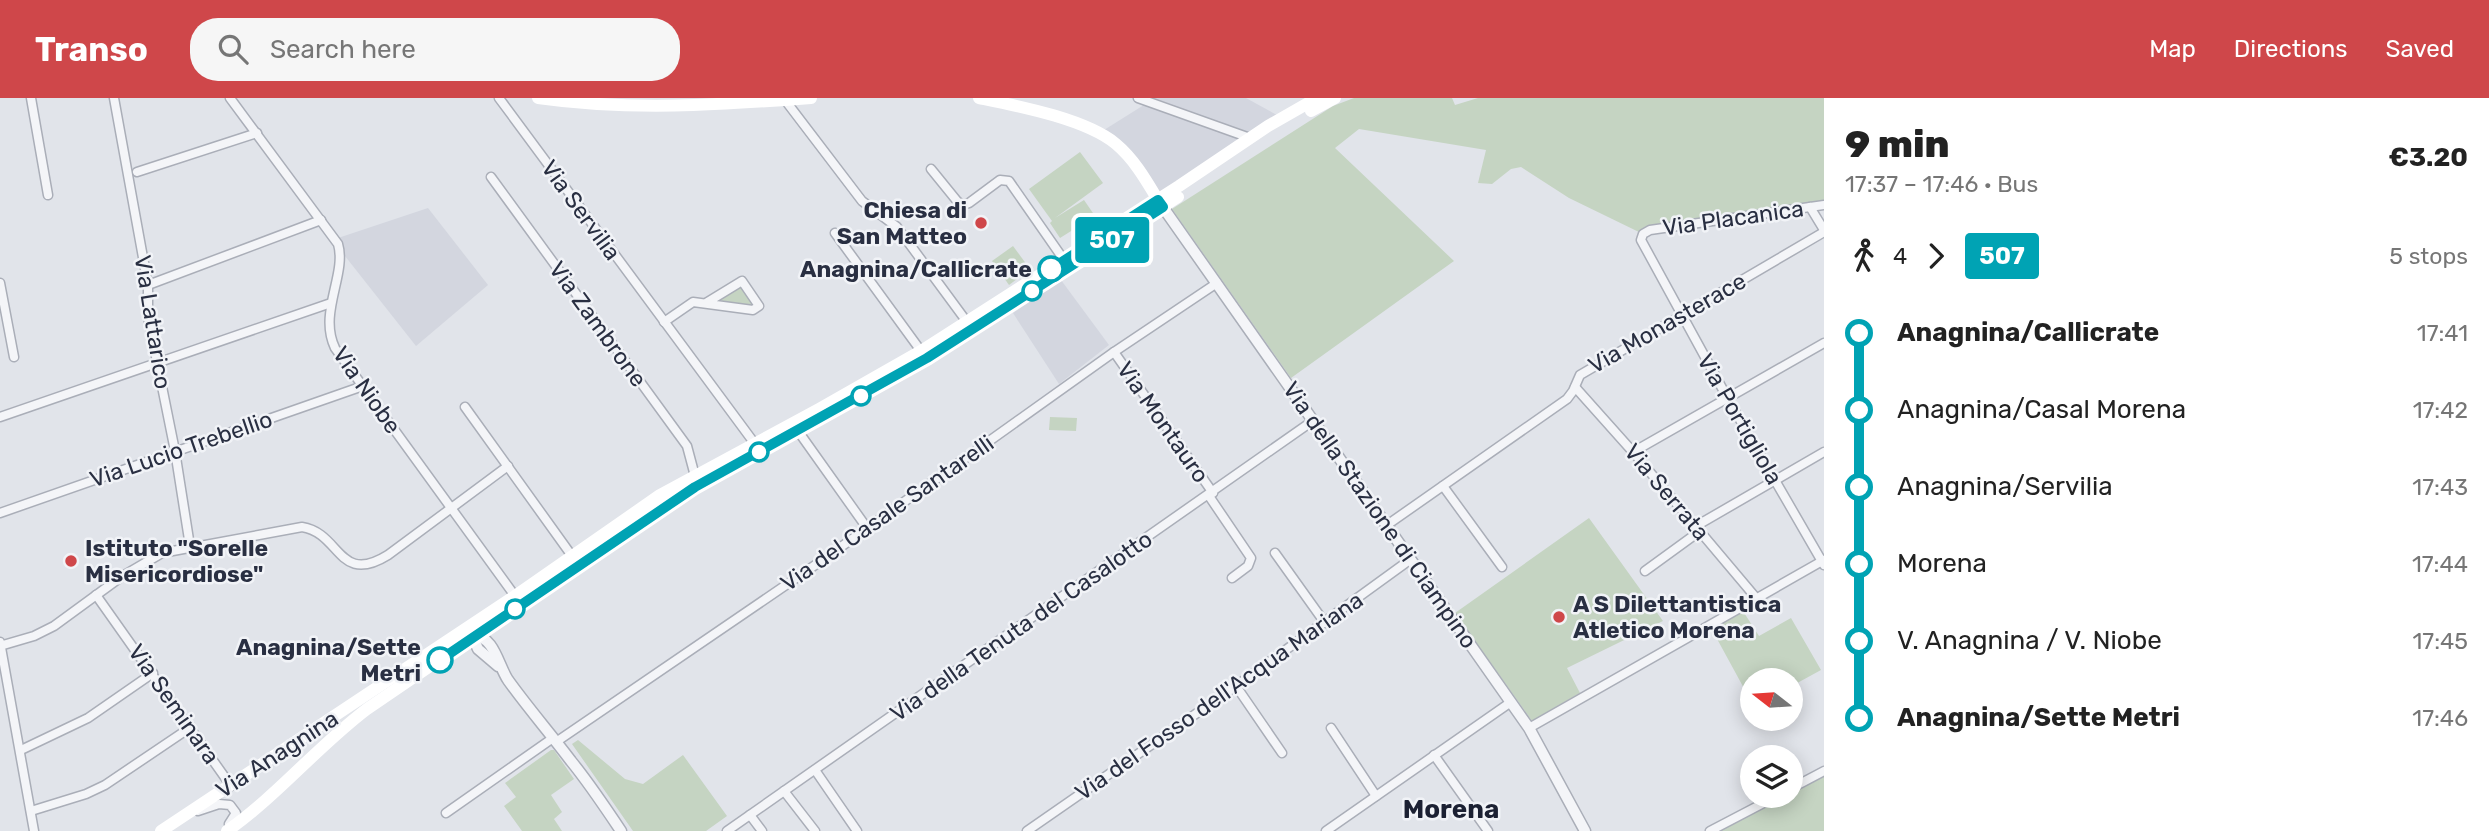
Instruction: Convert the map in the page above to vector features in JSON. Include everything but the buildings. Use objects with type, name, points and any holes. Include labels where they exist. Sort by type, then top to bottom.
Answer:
[{"type":"main road","points":[[538,98],[613,102],[811,98]]},
{"type":"main road","points":[[979,98],[1060,118],[1109,139],[1124,151],[1147,182],[1156,204]]},
{"type":"main road","name":"Via Anagnina","points":[[161,831],[695,487],[927,358],[1250,138],[1321,100],[1335,98]]},
{"type":"main road","name":"Via Anagnina","points":[[224,831],[273,795],[344,727],[515,596],[632,514],[695,475],[921,351],[1262,140],[1321,100]]},
{"type":"main road","points":[[1147,182],[1164,188],[1179,186]]},
{"type":"street","points":[[31,98],[48,195]]},
{"type":"street","name":"Via Lattarico","points":[[114,98],[148,285],[148,317],[175,452],[190,546]]},
{"type":"street","name":"Via Niobe","points":[[230,98],[340,249],[331,303],[332,343],[515,596]]},
{"type":"street","name":"Via Servilia","points":[[499,98],[755,444]]},
{"type":"street","points":[[1138,98],[1250,138]]},
{"type":"street","points":[[785,100],[863,202],[897,227],[967,322]]},
{"type":"street","points":[[136,172],[257,133]]},
{"type":"street","points":[[931,169],[963,205],[1000,180],[1009,181],[1065,260]]},
{"type":"street","name":"Via Zambrone","points":[[491,177],[687,446],[695,475]]},
{"type":"street","name":"Via della Stazione di Ciampino","points":[[1156,204],[1217,282],[1529,728],[1585,831]]},
{"type":"street","name":"Via Placanica","points":[[1643,234],[1650,230],[1824,205]]},
{"type":"street","points":[[1810,207],[1824,231]]},
{"type":"street","points":[[148,285],[321,220]]},
{"type":"street","name":"Via Monasterace","points":[[1387,525],[1567,399],[1580,374],[1824,231]]},
{"type":"street","points":[[835,233],[921,351]]},
{"type":"street","name":"Via Portigliola","points":[[1643,234],[1643,246],[1823,562]]},
{"type":"street","points":[[664,322],[693,302],[753,310],[759,306],[742,281],[706,303]]},
{"type":"street","name":"Via del Casale Santarelli","points":[[446,813],[867,528],[1217,282]]},
{"type":"street","points":[[0,283],[14,357]]},
{"type":"street","points":[[0,417],[331,303]]},
{"type":"street","points":[[1633,452],[1824,343]]},
{"type":"street","name":"Via Montauro","points":[[1114,352],[1211,494],[1251,558],[1248,566],[1232,578]]},
{"type":"street","name":"Via Lucio Trebellio","points":[[0,513],[363,386]]},
{"type":"street","name":"Via Serrata","points":[[1575,387],[1757,599]]},
{"type":"street","points":[[465,407],[572,556]]},
{"type":"street","name":"Via della Tenuta del Casalotto","points":[[727,831],[1314,421]]},
{"type":"street","points":[[798,431],[867,528]]},
{"type":"street","points":[[1645,571],[1698,528],[1824,452]]},
{"type":"street","points":[[34,831],[0,645],[44,632],[121,577],[152,557],[169,550],[296,527],[312,528],[325,537],[346,561],[369,564],[388,555],[508,466]]},
{"type":"street","points":[[1443,486],[1502,567]]},
{"type":"street","points":[[632,514],[635,528]]},
{"type":"street","points":[[1275,554],[1325,623]]},
{"type":"street","name":"Via del Fosso dell'Acqua Mariana","points":[[1027,831],[1325,623],[1411,559]]},
{"type":"street","points":[[1529,728],[1823,562]]},
{"type":"street","name":"Via Seminara","points":[[96,595],[230,786]]},
{"type":"street","points":[[471,632],[489,642],[501,669],[528,709],[555,740],[621,831]]},
{"type":"street","points":[[21,750],[88,718],[153,673]]},
{"type":"street","points":[[1236,686],[1282,753]]},
{"type":"street","points":[[1326,831],[1511,702]]},
{"type":"street","points":[[31,811],[86,794],[105,785],[191,727]]},
{"type":"street","points":[[1331,728],[1376,796]]},
{"type":"street","points":[[1434,755],[1488,831]]},
{"type":"street","points":[[815,770],[857,831]]},
{"type":"street","points":[[1803,782],[1824,771]]},
{"type":"street","points":[[784,791],[815,831]]},
{"type":"street","points":[[186,814],[219,804],[230,805],[235,810],[235,816],[224,831]]},
{"type":"street","points":[[1710,831],[1754,808]]},
{"type":"street","points":[[750,815],[762,831]]},
{"type":"shaded area","points":[[1155,98],[1246,98],[1277,115],[1160,194],[1104,130]]},
{"type":"shaded area","points":[[428,208],[488,285],[416,346],[345,256],[338,238]]},
{"type":"shaded area","points":[[1061,280],[1109,345],[1059,384],[1013,313]]},
{"type":"green space","points":[[1354,98],[1452,98],[1455,105],[1478,98],[1824,98],[1824,205],[1643,234],[1569,198],[1521,167],[1511,169],[1492,184],[1478,183],[1486,150],[1359,129],[1335,148],[1454,261],[1291,378],[1172,209],[1333,106]]},
{"type":"green space","points":[[1080,152],[1103,183],[1055,218],[1084,200],[1095,216],[1060,238],[1050,223],[1052,221],[1029,189]]},
{"type":"green space","points":[[1013,246],[1030,269],[1009,285],[992,261]]},
{"type":"green space","points":[[741,287],[755,304],[752,307],[723,303],[721,299]]},
{"type":"green space","points":[[1050,417],[1077,418],[1076,431],[1049,430]]},
{"type":"green space","name":"A S Dilettantistica Atletico Morena","points":[[1589,518],[1663,621],[1567,668],[1580,693],[1532,721],[1455,613]]},
{"type":"green space","points":[[1741,608],[1759,636],[1791,618],[1821,670],[1803,680],[1803,668],[1740,668],[1740,681],[1710,626]]},
{"type":"green space","points":[[578,740],[625,779],[643,784],[683,755],[727,816],[706,831],[633,831],[572,744]]},
{"type":"green space","points":[[554,750],[574,779],[551,795],[562,812],[554,819],[562,831],[522,831],[504,806],[516,797],[505,783]]},
{"type":"green space","points":[[1824,774],[1824,831],[1717,831],[1760,808],[1803,808],[1803,785]]},
{"type":"bus line","name":"507","points":[[440,660],[695,487],[927,358],[1163,207],[1158,200],[1051,269]]},
{"type":"place","name":"Chiesa di San Matteo","points":[[981,223]]},
{"type":"place","name":"Anagnina/Callicrate","points":[[1051,269]]},
{"type":"place","name":"Istituto \"Sorelle Misericordiose\"","points":[[71,561]]},
{"type":"place","name":"A S Dilettantistica Atletico Morena","points":[[1559,617]]},
{"type":"place","name":"Anagnina/Sette Metri","points":[[440,660]]},
{"type":"district","name":"Morena","points":[[1451,809]]}]
